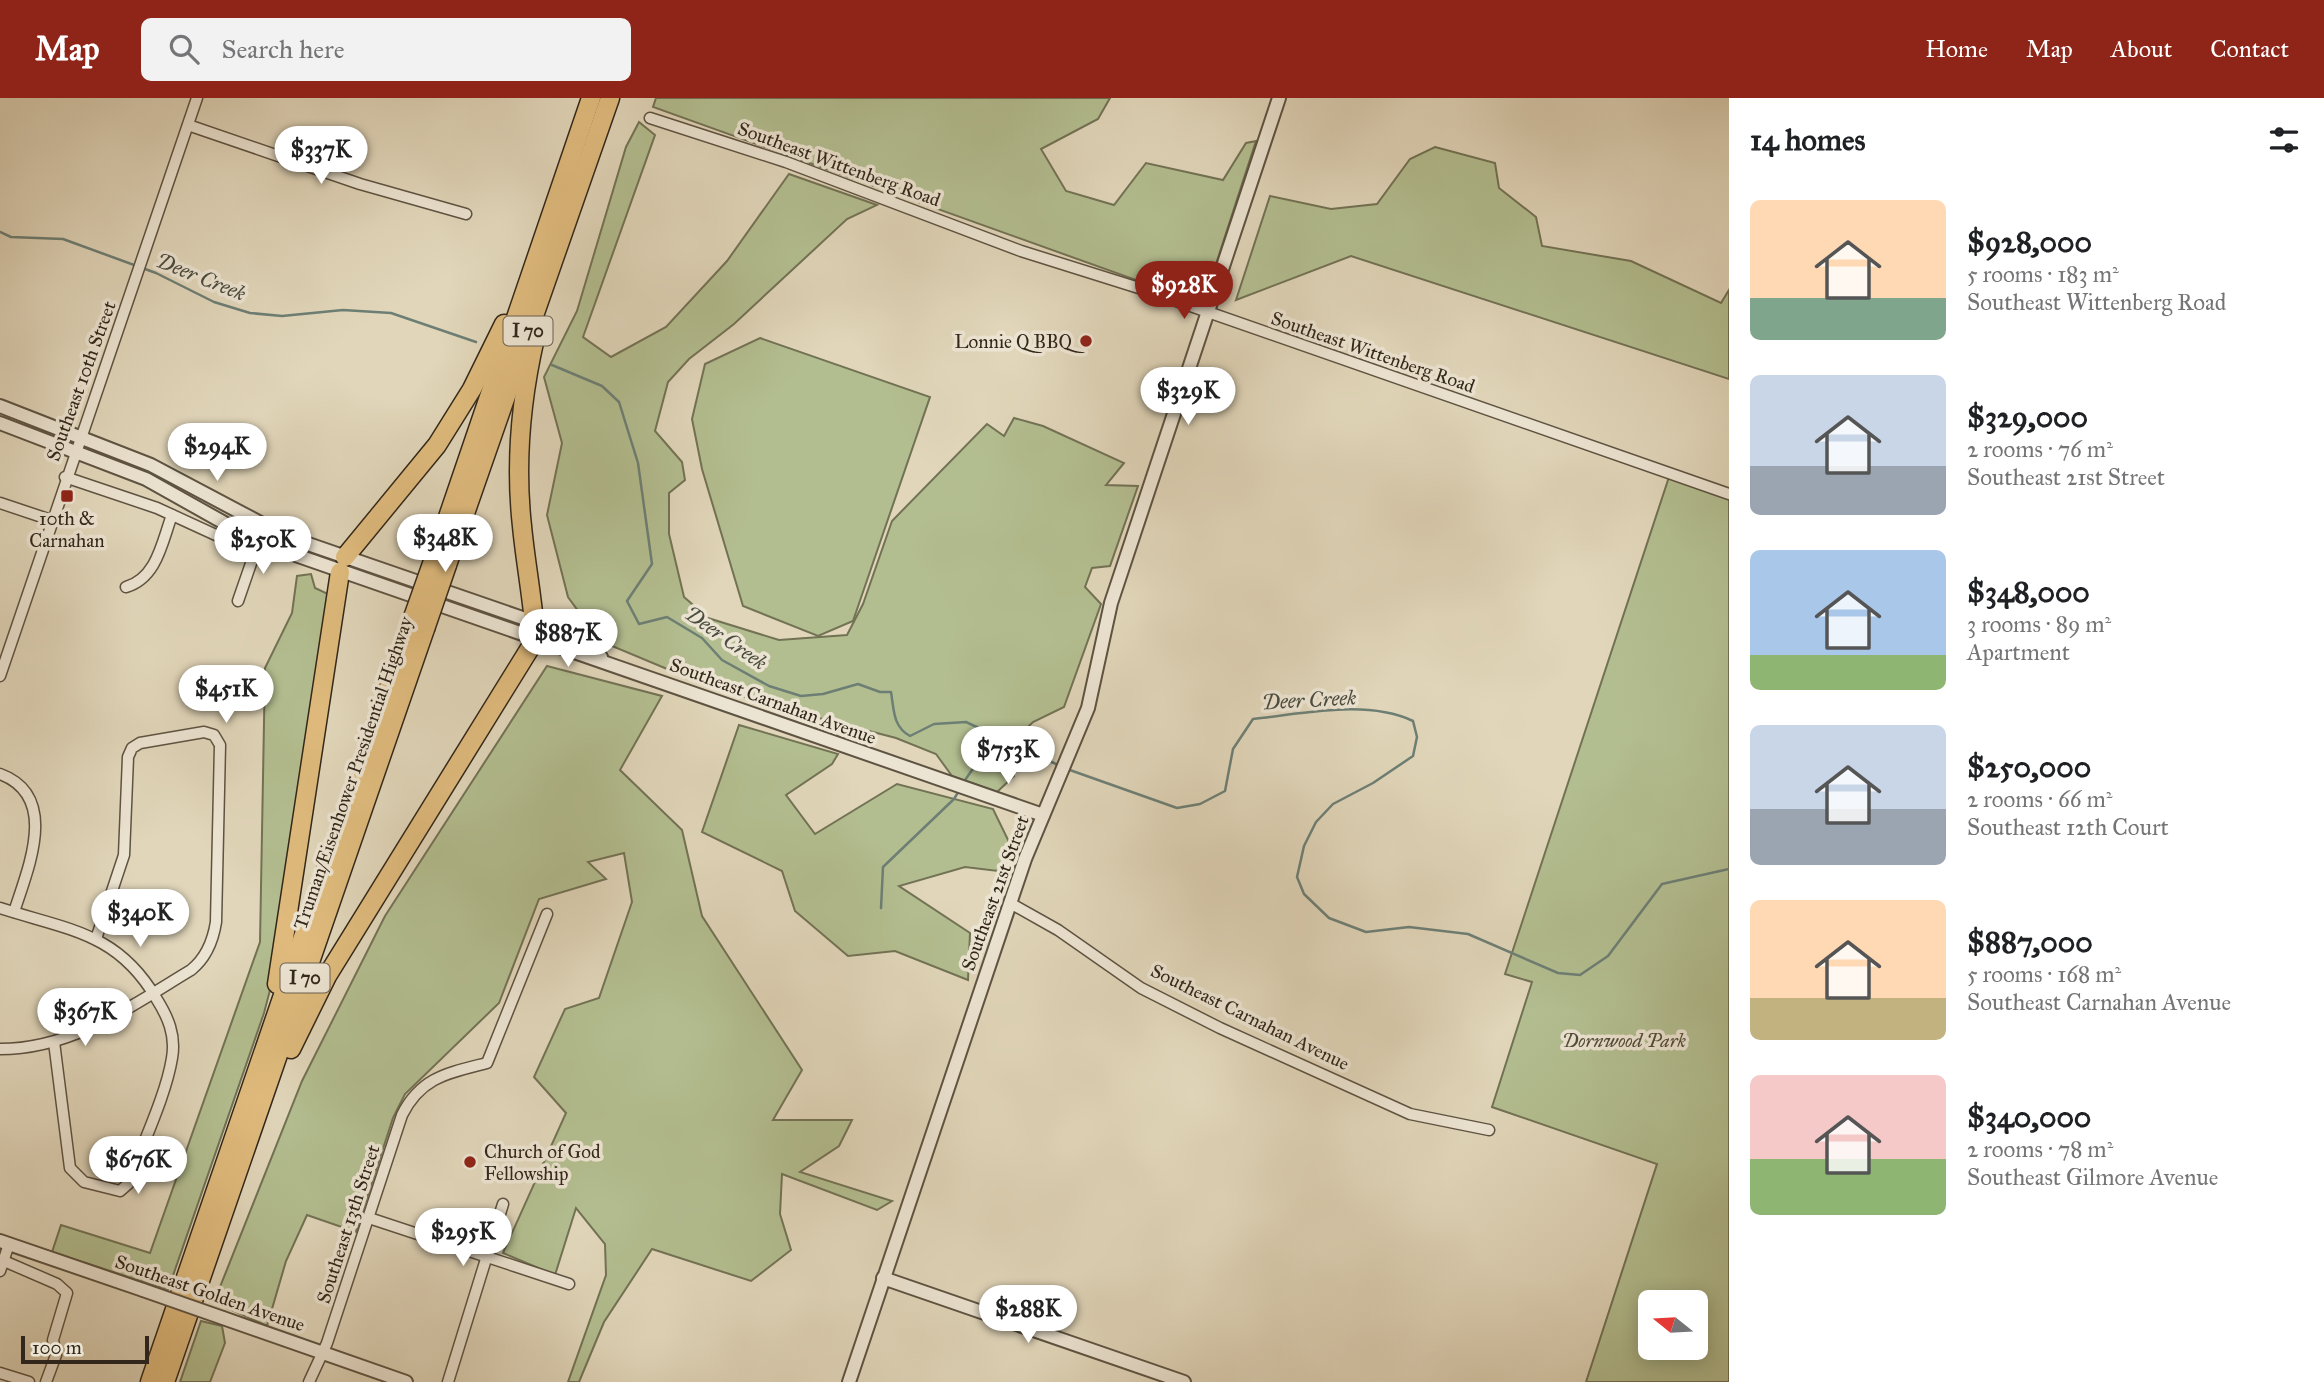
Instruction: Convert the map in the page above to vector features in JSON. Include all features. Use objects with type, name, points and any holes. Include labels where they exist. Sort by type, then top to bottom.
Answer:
[{"type":"highway","name":"Truman/Eisenhower Presidential Highway","points":[[440,563],[591,98]]},
{"type":"highway","name":"Truman/Eisenhower Presidential Highway","points":[[149,1382],[250,1091],[610,98]]},
{"type":"highway","points":[[250,1091],[287,931],[343,565],[437,445],[472,389],[559,196]]},
{"type":"highway","points":[[233,1186],[263,1121],[297,1034],[327,976],[534,631],[522,526],[520,433],[533,348],[559,243]]},
{"type":"highway","name":"Truman/Eisenhower Presidential Highway","points":[[165,1382],[233,1186],[418,626]]},
{"type":"street","name":"Southeast 10th Street","points":[[0,676],[65,477],[197,98]]},
{"type":"street","name":"Southeast 21st Street","points":[[849,1382],[1010,903],[1088,708],[1111,603],[1279,98]]},
{"type":"street","name":"Southeast Wittenberg Road","points":[[650,118],[786,162],[1021,251],[1729,494]]},
{"type":"street","points":[[188,125],[360,184],[466,214]]},
{"type":"street","points":[[0,406],[151,465],[268,529],[343,565]]},
{"type":"street","points":[[0,423],[146,479],[257,547]]},
{"type":"street","points":[[65,477],[257,547],[343,565]]},
{"type":"street","points":[[0,503],[51,520]]},
{"type":"street","points":[[126,587],[143,580],[151,571],[172,514]]},
{"type":"street","points":[[238,601],[257,547]]},
{"type":"street","name":"Southeast Carnahan Avenue","points":[[343,565],[534,631],[576,641],[610,663],[1043,816]]},
{"type":"street","points":[[0,640],[11,644]]},
{"type":"street","points":[[0,1049],[54,1042],[100,1024],[195,968],[208,950],[214,932],[220,745],[214,735],[204,732],[140,743],[132,748],[128,757],[124,855],[96,939]]},
{"type":"street","points":[[0,774],[24,787],[32,800],[34,849],[14,912]]},
{"type":"street","name":"Southeast Carnahan Avenue","points":[[1010,903],[1058,930],[1141,988],[1220,1027],[1410,1114],[1489,1130]]},
{"type":"street","points":[[0,908],[96,939],[128,958],[153,992],[172,1029],[172,1057],[128,1184],[120,1191],[84,1182],[70,1168],[54,1042]]},
{"type":"street","name":"Southeast 13th Street","points":[[309,1382],[369,1218],[402,1115],[413,1093],[438,1078],[487,1063],[547,914]]},
{"type":"street","points":[[448,1382],[503,1204]]},
{"type":"street","points":[[369,1218],[486,1259],[569,1284]]},
{"type":"street","points":[[5,1243],[2,1266],[57,1284],[67,1293],[53,1340],[55,1355],[46,1382]]},
{"type":"street","name":"Southeast Golden Avenue","points":[[5,1243],[406,1382]]},
{"type":"street","points":[[883,1278],[1184,1382]]},
{"type":"street","points":[[0,1373],[29,1382]]},
{"type":"green space","points":[[656,98],[1110,98],[1098,119],[1041,149],[1066,191],[1114,205],[1146,163],[1223,180],[1246,143],[1256,141],[1203,304],[653,107]]},
{"type":"green space","points":[[639,122],[655,135],[583,337],[611,357],[666,327],[727,261],[789,174],[877,205],[847,219],[734,324],[689,359],[668,382],[655,431],[682,462],[685,480],[669,493],[669,534],[684,597],[708,618],[779,640],[847,635],[863,604],[892,521],[987,424],[1004,436],[1014,418],[1043,426],[1124,463],[1106,485],[1138,486],[1110,566],[1092,568],[1085,587],[1101,604],[1064,707],[1033,722],[1004,750],[1014,776],[997,792],[952,776],[936,754],[896,738],[765,704],[691,679],[600,641],[568,597],[547,515],[562,443],[544,377],[577,311],[626,147]]},
{"type":"green space","points":[[1435,147],[1495,163],[1499,188],[1536,217],[1542,246],[1631,261],[1721,303],[1729,290],[1729,379],[1351,256],[1236,300],[1270,196],[1331,209],[1377,204],[1410,159]]},
{"type":"green space","points":[[760,338],[930,397],[853,621],[818,636],[743,606],[702,469],[692,419],[705,364]]},
{"type":"green space","name":"Dornwood Park","points":[[1669,477],[1729,499],[1729,1382],[1586,1382],[1657,1164],[1492,1107],[1532,982],[1505,974]]},
{"type":"green space","points":[[311,574],[315,588],[328,594],[275,971],[264,1013],[168,1290],[52,1252],[61,1225],[150,1253],[260,942],[265,668],[292,613],[297,576]]},
{"type":"green space","points":[[547,666],[662,696],[620,770],[682,830],[702,916],[802,1070],[773,1120],[852,1120],[839,1146],[800,1172],[892,1201],[877,1210],[782,1174],[780,1214],[791,1250],[751,1281],[652,1249],[604,1322],[579,1382],[568,1382],[606,1275],[605,1244],[576,1208],[555,1275],[503,1253],[566,1113],[534,1077],[565,1009],[599,998],[632,902],[624,853],[588,862],[606,879],[539,899],[499,1003],[405,1094],[393,1118],[356,1232],[307,1215],[286,1261],[267,1326],[214,1302],[302,1081],[385,916]]},
{"type":"green space","points":[[739,725],[838,754],[832,764],[786,795],[815,834],[897,784],[993,809],[1011,846],[998,871],[965,867],[899,886],[970,933],[968,980],[895,951],[848,956],[795,911],[782,871],[702,832]]},
{"type":"green space","points":[[201,1321],[222,1326],[225,1343],[210,1382],[180,1382]]},
{"type":"waterway","name":"Deer Creek","points":[[0,232],[11,237],[63,239],[156,273],[214,302],[250,313],[282,316],[343,310],[391,313],[476,342]]},
{"type":"waterway","name":"Deer Creek","points":[[552,365],[602,386],[619,402],[638,463],[652,564],[627,601],[639,624],[667,617],[702,638],[722,660],[769,686],[801,696],[823,694],[858,684],[880,692],[891,692],[897,723],[910,736],[934,724],[966,722],[1058,765]]},
{"type":"waterway","name":"Deer Creek","points":[[1067,769],[1177,808],[1200,804],[1225,791],[1233,749],[1253,719],[1355,709],[1395,714],[1413,721],[1417,737],[1413,756],[1373,783],[1333,804],[1316,822],[1304,846],[1297,877],[1304,894],[1329,918],[1366,932],[1409,927],[1468,934],[1558,973],[1580,975],[1608,956],[1662,884],[1729,869]]},
{"type":"waterway","points":[[963,783],[979,760],[989,734]]},
{"type":"waterway","points":[[881,908],[883,867],[954,799],[960,789]]},
{"type":"place","name":"Lonnie Q BBQ","points":[[1086,341]]},
{"type":"place","name":"10th & Carnahan","points":[[67,496]]},
{"type":"place","name":"Church of God Fellowship","points":[[470,1162]]}]
